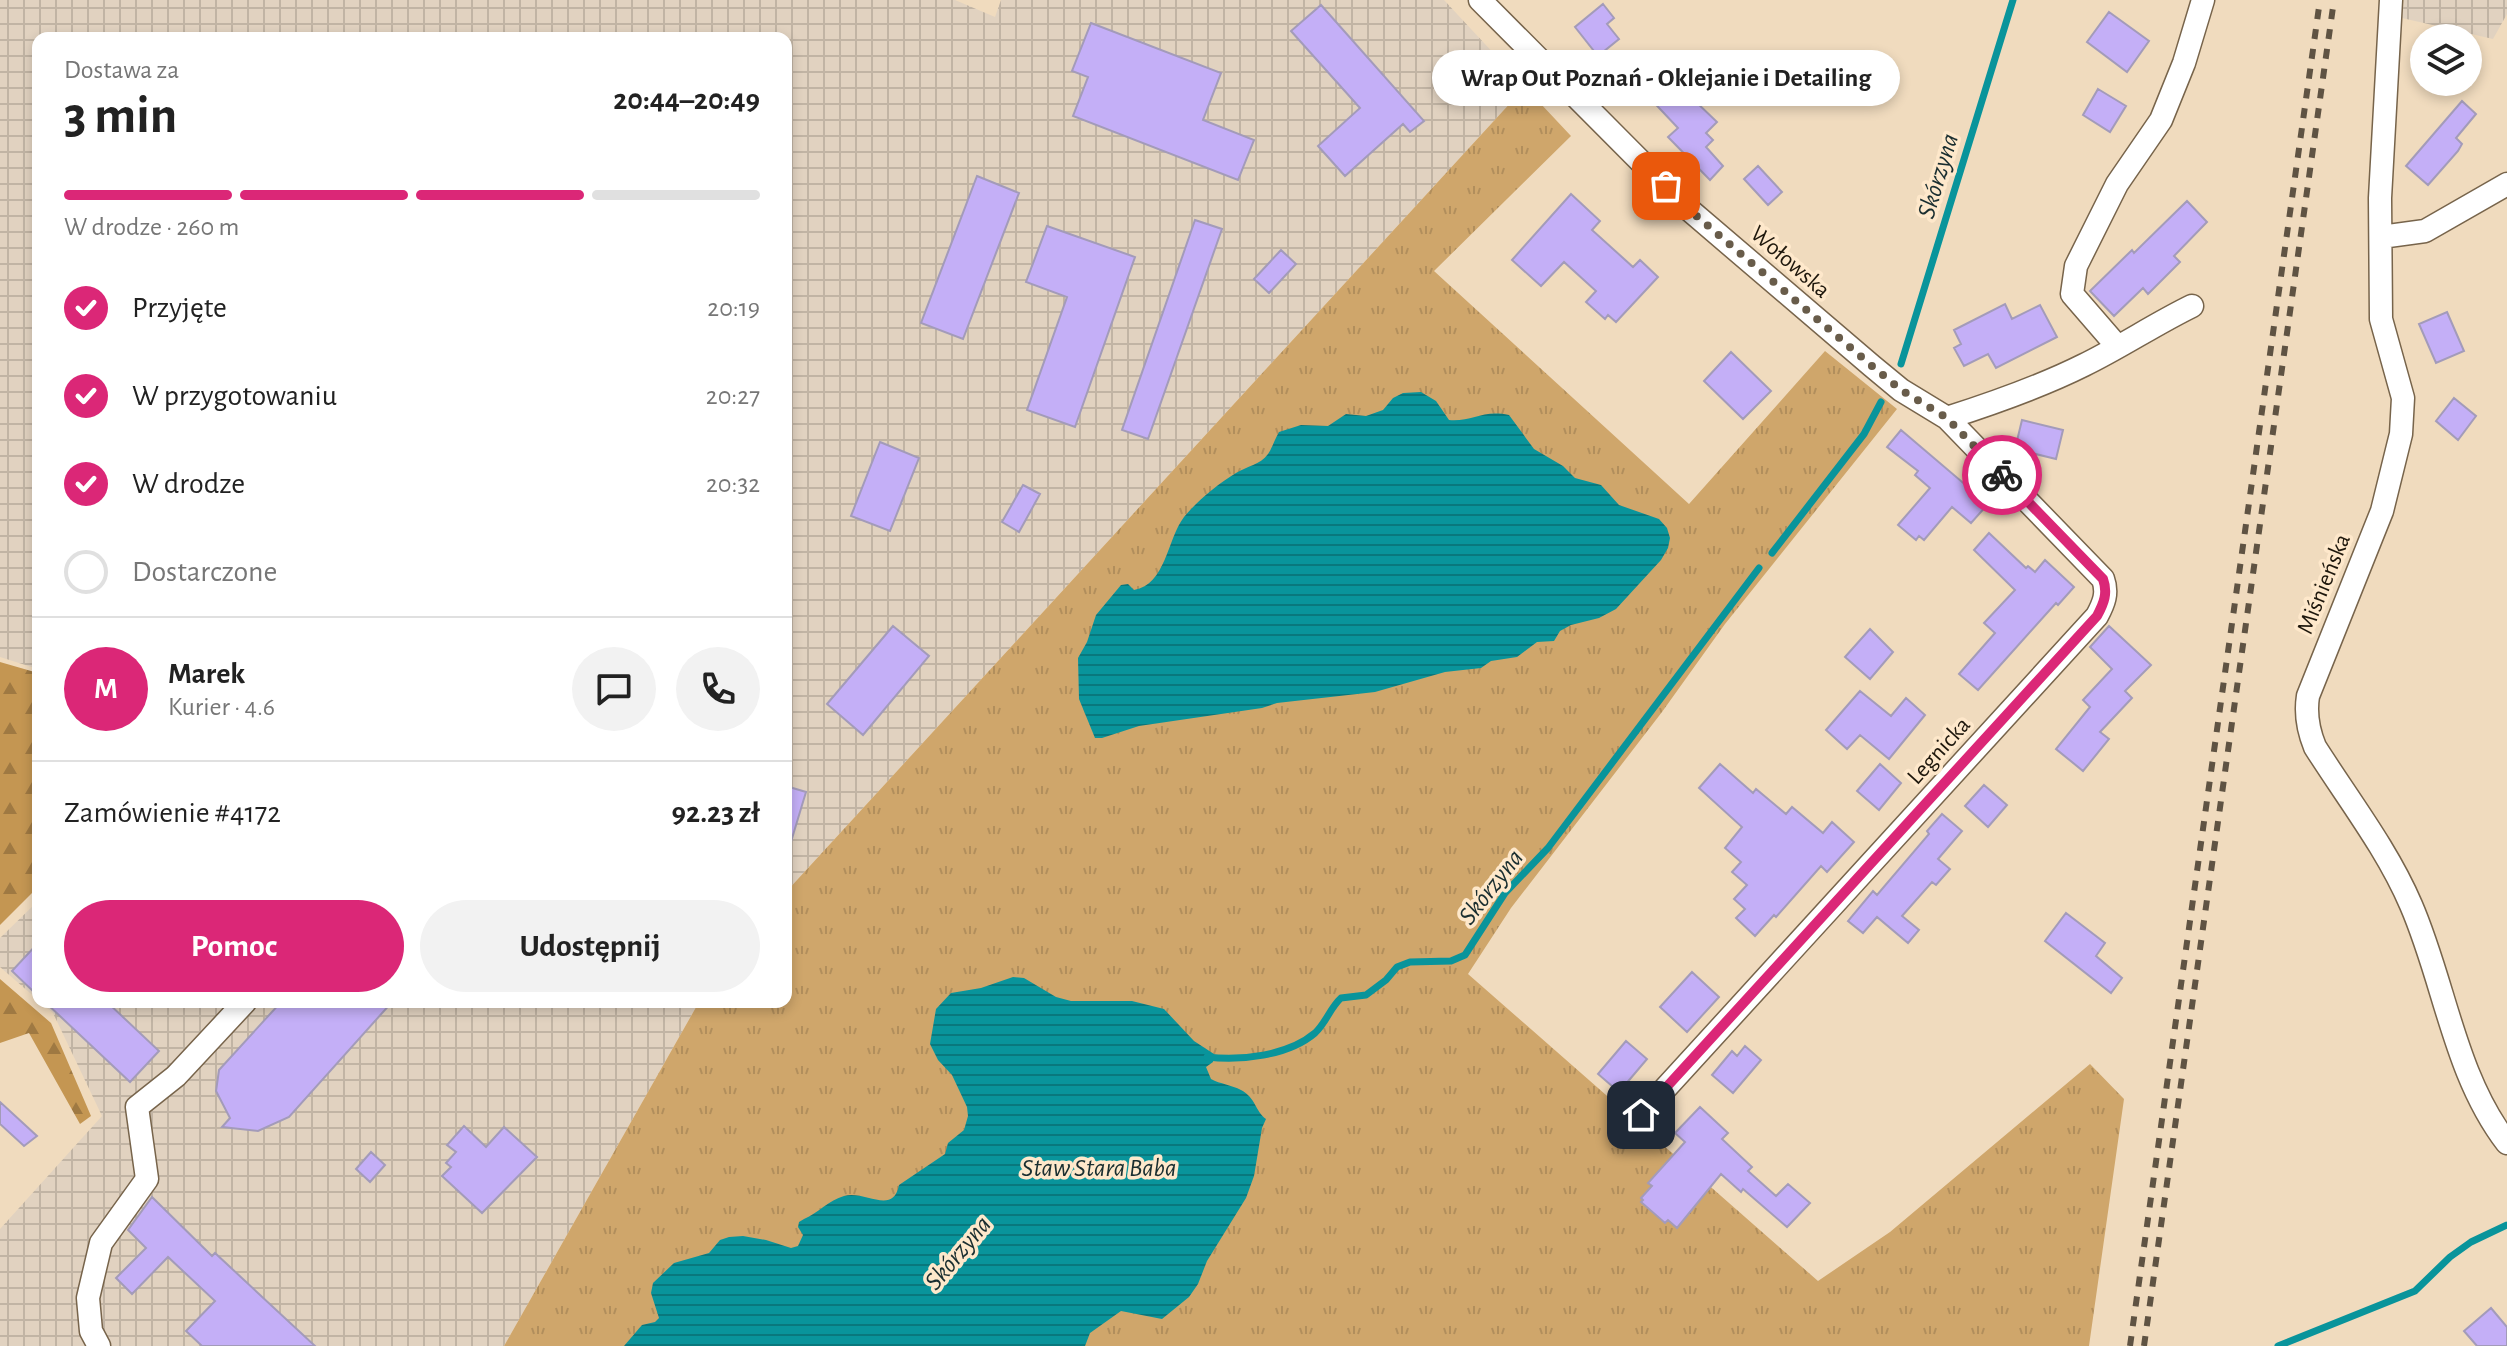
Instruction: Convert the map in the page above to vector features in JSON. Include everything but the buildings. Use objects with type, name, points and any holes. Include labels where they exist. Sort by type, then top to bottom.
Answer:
[{"type":"street","name":"Wołowska","points":[[1480,0],[1686,207],[1901,390],[1947,418]]},
{"type":"street","points":[[2117,346],[2072,294],[2076,266],[2117,184],[2161,120],[2184,63],[2203,0]]},
{"type":"street","name":"Miśnieńska","points":[[2391,0],[2380,198],[2381,319],[2403,398],[2401,434],[2382,511],[2308,696],[2308,730],[2315,747],[2392,867],[2411,904],[2433,961],[2471,1083],[2487,1116],[2507,1143]]},
{"type":"street","points":[[2381,237],[2425,231],[2507,184]]},
{"type":"street","points":[[1947,418],[2032,390],[2192,306]]},
{"type":"street","name":"Legnicka","points":[[1641,1115],[2097,616],[2104,603],[2106,589],[2103,579],[1947,418]]},
{"type":"street","points":[[99,1346],[91,1331],[88,1298],[101,1243],[147,1179],[137,1107],[176,1076],[239,1008]]},
{"type":"shaded area","points":[[0,0],[955,0],[995,17],[1001,0],[1444,0],[1525,87],[792,885],[792,32],[32,32],[32,667],[0,657]]},
{"type":"shaded area","points":[[2404,0],[2507,0],[2507,14],[2493,39],[2482,36],[2482,24],[2428,24],[2402,18]]},
{"type":"shaded area","points":[[32,907],[32,995],[0,967],[0,938]]},
{"type":"shaded area","points":[[47,1008],[696,1008],[504,1346],[0,1346],[0,1229],[102,1116],[53,1013]]},
{"type":"green space","points":[[1525,87],[1571,136],[1434,271],[1689,504],[1825,351],[1897,409],[1725,624],[1662,712],[1511,908],[1468,974],[1818,1281],[1890,1232],[2090,1064],[2124,1099],[2089,1346],[504,1346],[696,1008],[792,1008],[792,885]]},
{"type":"green space","points":[[0,662],[32,671],[32,893],[0,925]]},
{"type":"green space","points":[[0,979],[51,1023],[91,1116],[80,1124],[29,1033],[0,1043]]},
{"type":"water","points":[[1421,392],[1436,401],[1449,420],[1492,414],[1509,415],[1534,449],[1563,466],[1575,478],[1601,485],[1619,505],[1659,519],[1667,528],[1670,538],[1661,560],[1616,609],[1599,618],[1571,625],[1560,631],[1554,641],[1537,642],[1517,657],[1491,661],[1481,668],[1445,672],[1375,692],[1277,703],[1262,708],[1139,726],[1095,738],[1079,699],[1078,658],[1096,615],[1121,585],[1128,584],[1134,590],[1153,580],[1184,517],[1222,482],[1265,458],[1279,432],[1301,425],[1328,426],[1346,414],[1366,416],[1383,410],[1393,398],[1403,393]]},
{"type":"water","name":"Staw Stara Baba","points":[[1013,977],[1024,978],[1056,997],[1071,1001],[1132,1001],[1164,1009],[1194,1041],[1214,1054],[1213,1062],[1206,1067],[1211,1079],[1246,1093],[1266,1119],[1246,1198],[1189,1297],[1162,1319],[1121,1311],[1090,1333],[1085,1346],[624,1346],[642,1325],[659,1318],[651,1293],[653,1283],[674,1263],[709,1253],[720,1240],[729,1237],[766,1240],[791,1248],[798,1246],[803,1235],[798,1227],[799,1222],[828,1203],[852,1195],[884,1201],[891,1199],[899,1185],[945,1154],[948,1143],[964,1130],[968,1116],[952,1075],[938,1060],[930,1044],[936,1009],[951,993],[981,988]]},
{"type":"waterway","name":"Skórzyna","points":[[1901,364],[2013,0]]},
{"type":"waterway","name":"Skórzyna","points":[[1772,553],[1864,434],[1881,402]]},
{"type":"waterway","name":"Skórzyna","points":[[1207,1057],[1249,1057],[1291,1047],[1315,1033],[1341,998],[1366,995],[1397,967],[1410,962],[1451,961],[1465,955],[1505,893],[1548,848],[1759,568]]},
{"type":"waterway","points":[[2278,1346],[2415,1291],[2450,1257],[2471,1242],[2507,1225]]},
{"type":"railway","points":[[2130,1346],[2320,0]]},
{"type":"railway","points":[[2144,1346],[2334,0]]},
{"type":"way so far","points":[[1666,186],[1686,207],[1901,390],[1947,418],[2002,475]]},
{"type":"place","name":"Wrap Out Poznań - Oklejanie i Detailing","points":[[1666,186]]},
{"type":"route","points":[[1641,1115],[2097,616],[2104,603],[2106,589],[2103,579],[2002,475]]}]
